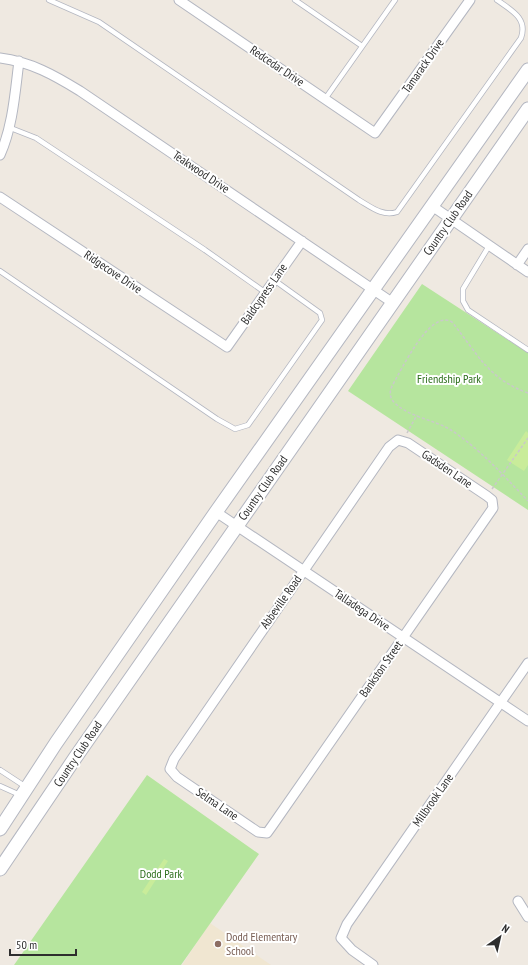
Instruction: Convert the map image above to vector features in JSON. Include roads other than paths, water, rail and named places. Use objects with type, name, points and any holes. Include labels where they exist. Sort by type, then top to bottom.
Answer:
[{"type":"main road","name":"Country Club Road","points":[[0,829],[216,512],[528,70]]},
{"type":"main road","name":"Country Club Road","points":[[0,869],[528,109]]},
{"type":"main road","points":[[25,792],[44,804]]},
{"type":"street","name":"Redcedar Drive","points":[[179,0],[375,133]]},
{"type":"street","name":"Tamarack Drive","points":[[375,133],[470,0]]},
{"type":"street","name":"Teakwood Drive","points":[[0,58],[19,61],[43,69],[80,90],[393,303]]},
{"type":"street","points":[[0,155],[8,127],[19,61]]},
{"type":"street","name":"Ridgecove Drive","points":[[0,197],[227,347]]},
{"type":"street","points":[[432,206],[528,272]]},
{"type":"street","name":"Baldcypress Lane","points":[[227,347],[302,241]]},
{"type":"street","points":[[517,265],[528,249]]},
{"type":"street","name":"Gadsden Lane","points":[[398,440],[408,443],[487,496],[494,504]]},
{"type":"street","name":"Abbeville Road","points":[[170,768],[174,759],[303,570],[389,447],[398,440]]},
{"type":"street","name":"Bankston Street","points":[[267,833],[491,512],[494,504]]},
{"type":"street","name":"Talladega Drive","points":[[216,512],[528,721]]},
{"type":"street","name":"Millbrook Lane","points":[[373,965],[352,950],[341,938],[347,924],[528,663]]},
{"type":"street","name":"Selma Lane","points":[[170,768],[177,777],[258,832],[267,833]]},
{"type":"street","points":[[518,901],[528,918]]},
{"type":"lane","points":[[49,0],[99,22],[359,200],[381,213],[390,215],[397,212],[521,38],[525,30],[524,23],[517,15],[497,0]]},
{"type":"lane","points":[[295,0],[362,46]]},
{"type":"lane","points":[[325,99],[395,0]]},
{"type":"lane","points":[[8,127],[36,138],[205,250],[266,293]]},
{"type":"lane","points":[[489,246],[463,289],[463,301],[468,310],[528,350]]},
{"type":"lane","points":[[0,271],[235,429],[248,425],[322,320],[320,313],[274,280]]},
{"type":"lane","points":[[0,770],[25,792]]},
{"type":"lane","points":[[0,786],[25,792]]},
{"type":"place","name":"Dodd Elementary School","points":[[218,944]]},
{"type":"park label","name":"Friendship Park","points":[[449,379]]},
{"type":"park label","name":"Dodd Park","points":[[161,874]]}]
